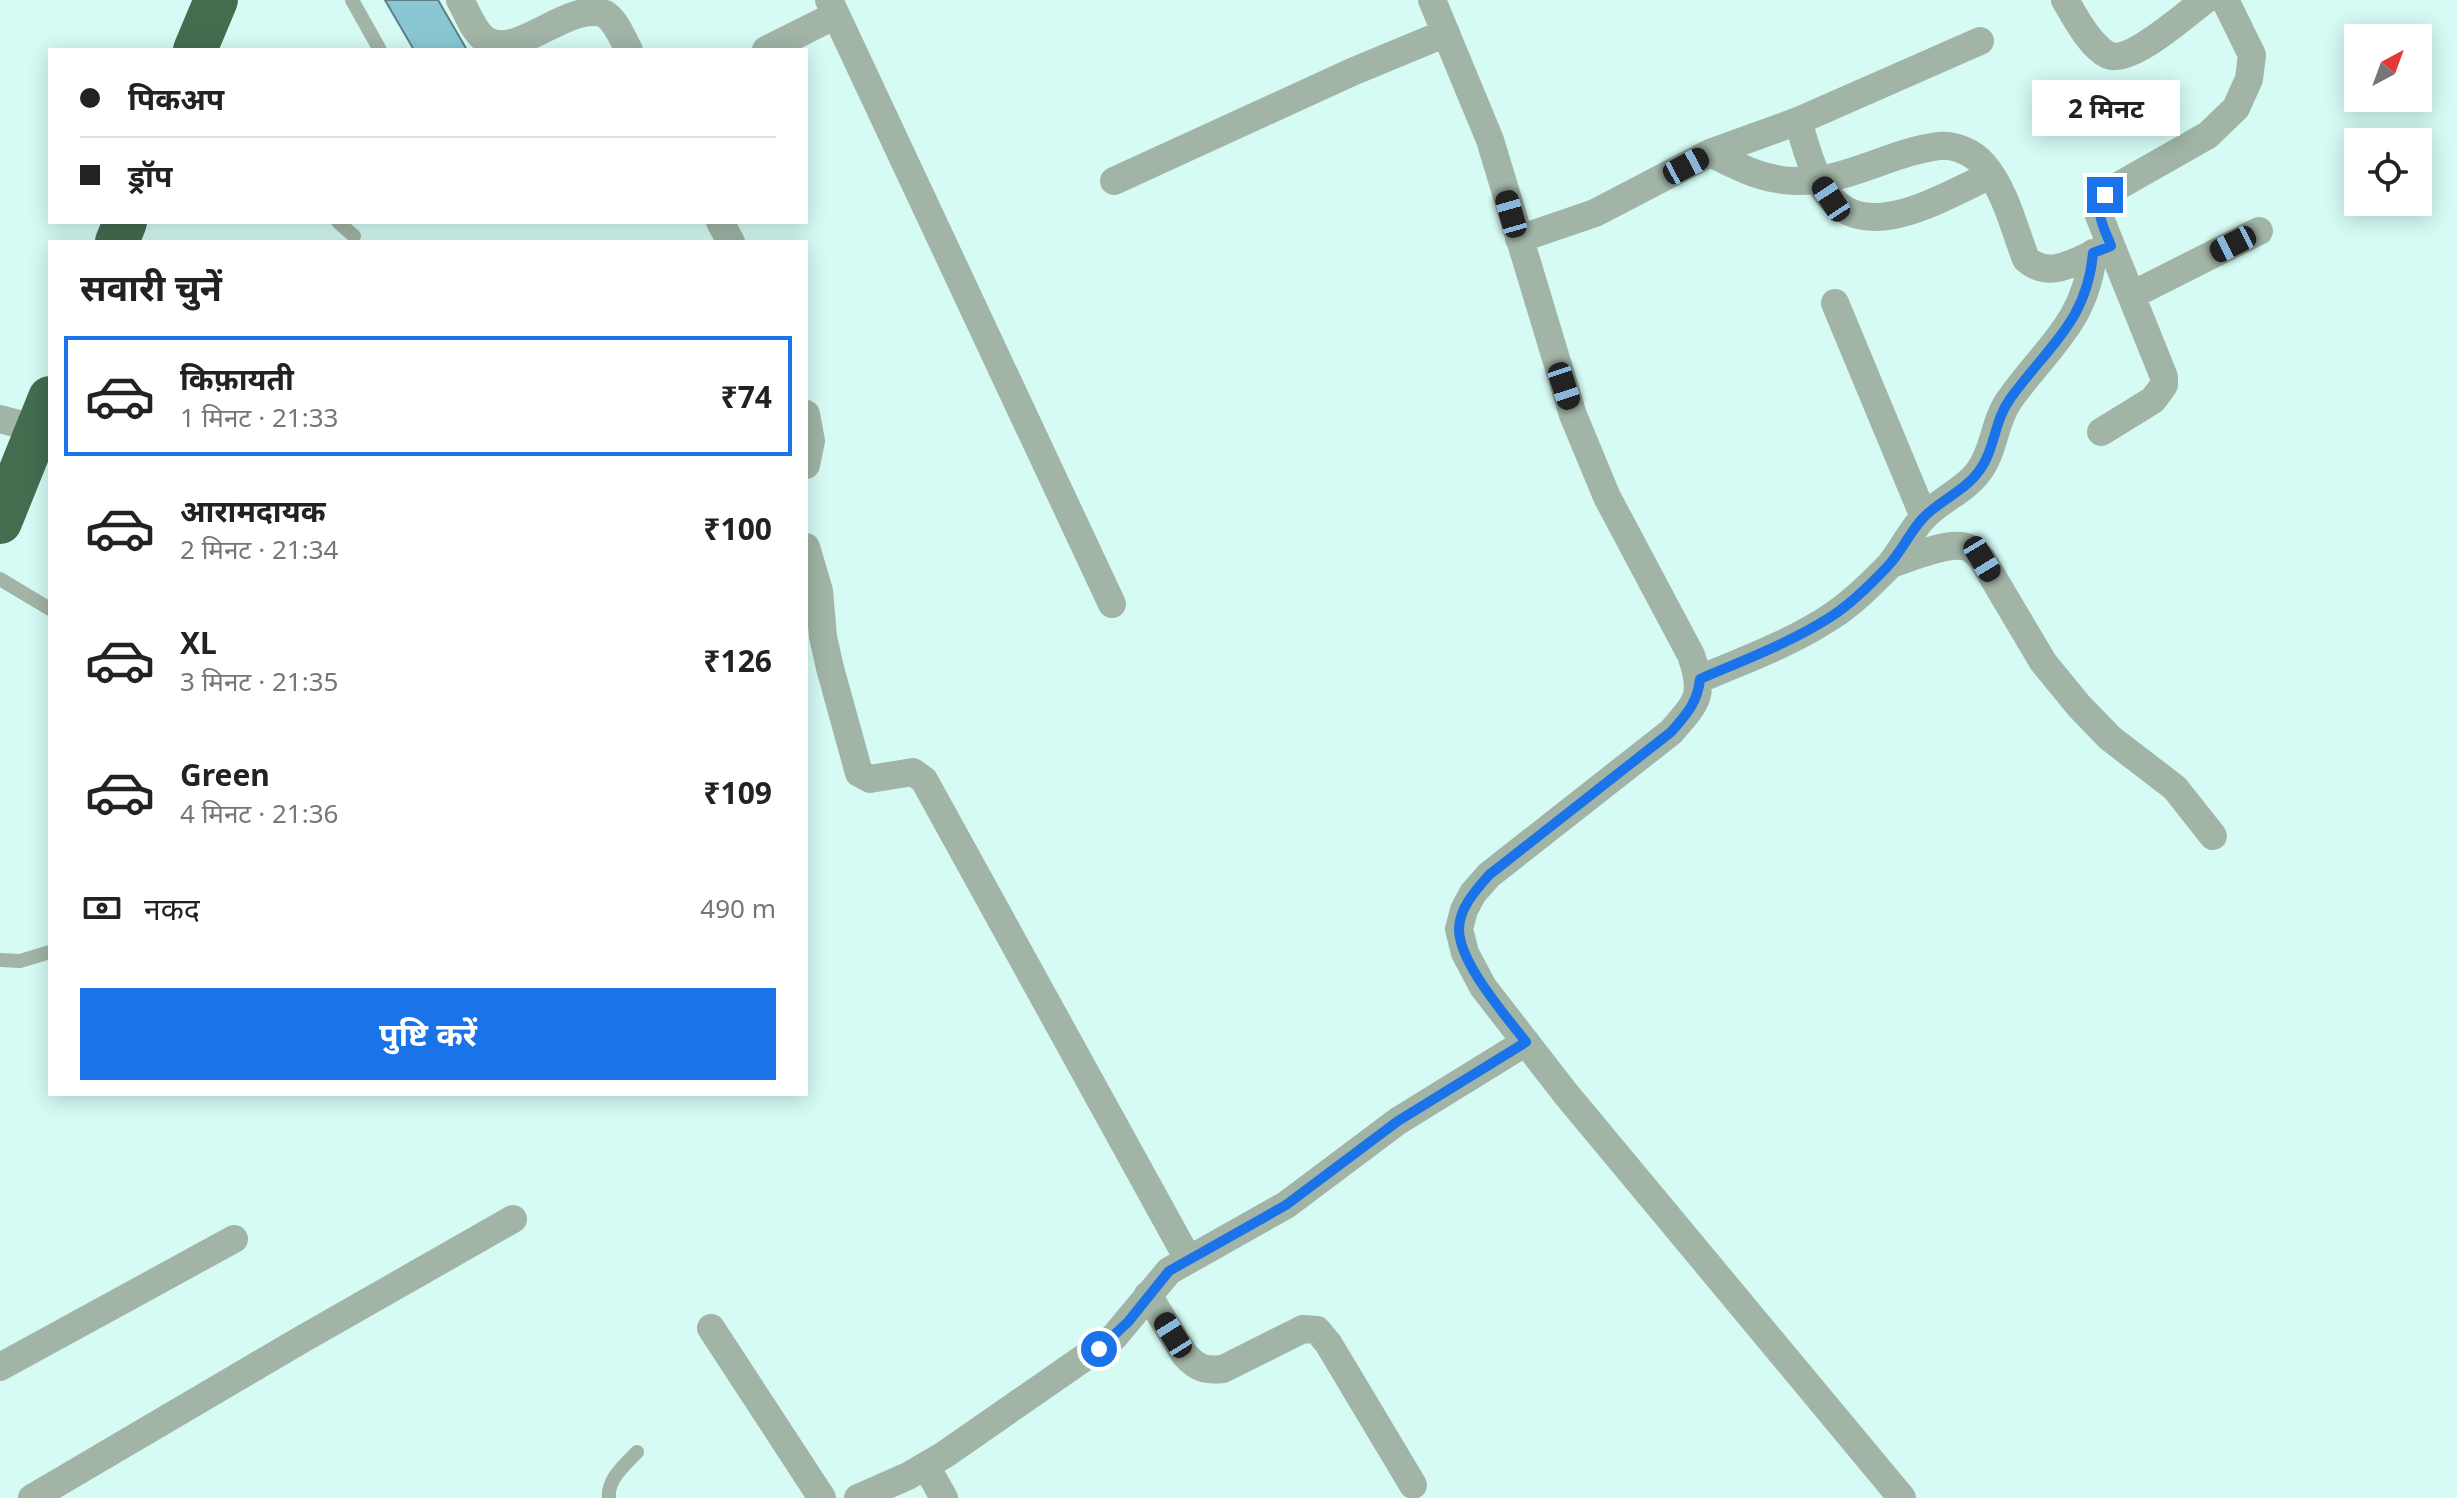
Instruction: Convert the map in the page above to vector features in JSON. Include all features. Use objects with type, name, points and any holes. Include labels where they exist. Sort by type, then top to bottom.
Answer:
[{"type":"highway","points":[[196,48],[216,0]]},
{"type":"highway","points":[[0,522],[29,415]]},
{"type":"street","points":[[460,0],[474,28],[489,42],[512,41],[571,12],[586,8],[607,15],[628,48]]},
{"type":"street","points":[[1432,0],[1490,140],[1559,371],[1590,456],[1607,497],[1691,655],[1700,679],[1699,691],[1691,709],[1671,732],[1489,875],[1473,893],[1459,929],[1465,953],[1483,987],[1566,1094],[1902,1498]]},
{"type":"street","points":[[2065,0],[2096,45],[2109,55],[2123,57],[2137,50],[2194,3]]},
{"type":"street","points":[[2101,432],[2153,400],[2164,385],[2164,377],[2132,295],[2102,250],[2099,203],[2105,195],[2208,135],[2236,108],[2249,79],[2252,55],[2225,0]]},
{"type":"street","points":[[769,48],[832,8],[1112,604]]},
{"type":"street","points":[[1114,181],[1352,72],[1446,33]]},
{"type":"street","points":[[1519,239],[1595,213],[1710,153],[1798,121],[1980,41]]},
{"type":"street","points":[[1798,121],[1818,179],[1844,212],[1858,217],[1879,218],[1907,212],[1991,175]]},
{"type":"street","points":[[1710,153],[1759,177],[1797,181],[1838,177],[1942,145],[1961,149],[1981,161],[1991,175],[2026,259],[2035,267],[2048,270],[2066,266],[2102,250]]},
{"type":"street","points":[[2132,295],[2259,231]]},
{"type":"street","points":[[1700,679],[1832,616],[1891,564],[1924,517],[1969,483],[1984,464],[2007,402],[2069,325],[2084,297],[2102,250]]},
{"type":"street","points":[[1835,303],[1924,517]]},
{"type":"street","points":[[808,425],[811,441],[808,455]]},
{"type":"street","points":[[1891,564],[1951,546],[1965,546],[1973,550],[1982,559],[2043,662],[2079,706],[2110,738],[2175,788],[2213,836]]},
{"type":"street","points":[[808,554],[819,591],[823,637],[830,668],[859,773],[870,779],[913,772],[924,780],[1188,1259]]},
{"type":"street","points":[[858,1498],[926,1466],[1107,1343],[1169,1271],[1286,1205],[1398,1121],[1526,1042]]},
{"type":"street","points":[[32,1498],[513,1219]]},
{"type":"street","points":[[0,1367],[234,1239]]},
{"type":"street","points":[[1148,1295],[1185,1355],[1193,1363],[1209,1370],[1223,1369],[1303,1329],[1317,1330],[1328,1343],[1413,1485]]},
{"type":"street","points":[[711,1328],[822,1498]]},
{"type":"street","points":[[926,1466],[944,1498]]},
{"type":"lane","points":[[352,0],[379,48]]},
{"type":"lane","points":[[340,224],[354,236]]},
{"type":"lane","points":[[0,579],[48,608]]},
{"type":"lane","points":[[0,960],[20,961],[48,953]]},
{"type":"lane","points":[[609,1498],[611,1482],[637,1452]]},
{"type":"building","points":[[385,0],[438,0],[466,48],[413,48]]},
{"type":"route","points":[[1099,1349],[1128,1322],[1169,1271],[1286,1205],[1398,1121],[1526,1042],[1483,987],[1465,953],[1459,929],[1473,893],[1489,875],[1671,732],[1691,709],[1699,691],[1700,679],[1832,616],[1891,564],[1924,517],[1969,483],[1984,464],[2007,402],[2069,325],[2091,277],[2093,253],[2111,246],[2098,213],[2099,203],[2105,195]]}]
